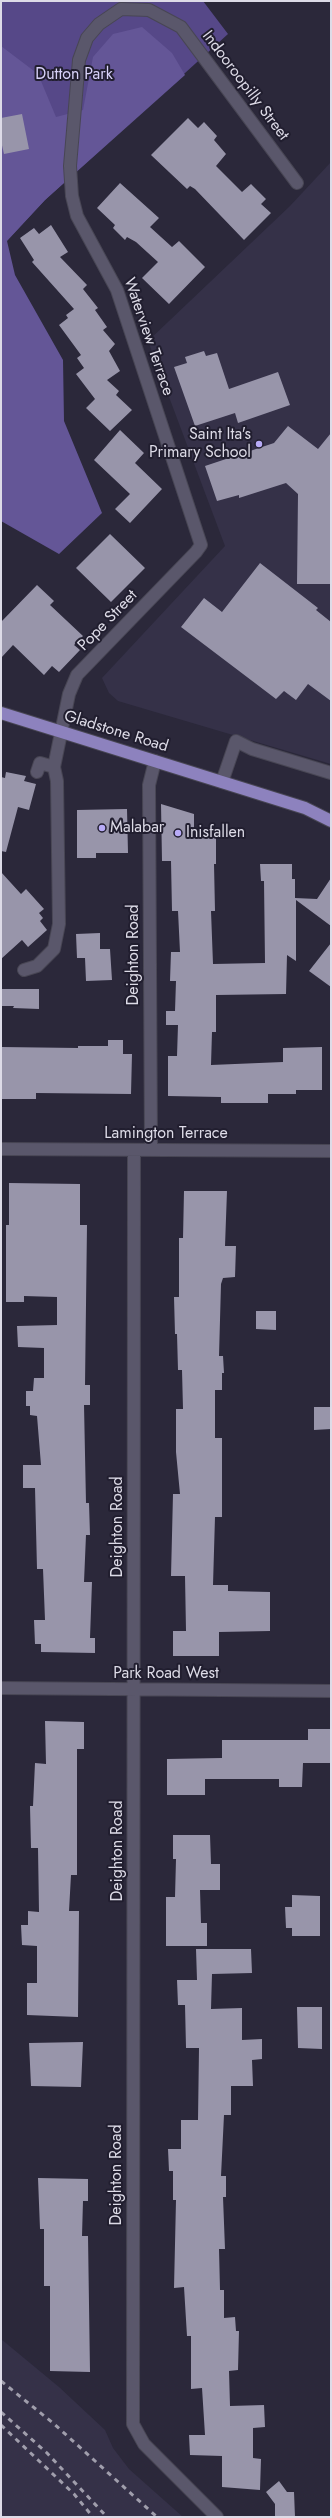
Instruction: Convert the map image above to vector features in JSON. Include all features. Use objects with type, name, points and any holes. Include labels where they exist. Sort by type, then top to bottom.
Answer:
[{"type":"main road","name":"Gladstone Road","points":[[1,712],[60,732],[305,808],[331,821]]},
{"type":"street","name":"Waterview Terrace","points":[[162,16],[149,10],[120,9],[99,24],[87,38],[79,60],[70,166],[72,196],[77,216],[117,290],[201,541],[200,546]]},
{"type":"street","name":"Indooroopilly Street","points":[[162,16],[182,27],[298,183]]},
{"type":"street","name":"Pope Street","points":[[24,970],[37,966],[54,949],[59,924],[57,781],[54,767],[69,694],[77,675],[200,546]]},
{"type":"street","points":[[222,782],[236,741],[252,749],[331,773]]},
{"type":"street","name":"Deighton Road","points":[[151,1150],[149,786],[155,761]]},
{"type":"street","points":[[37,772],[40,763],[54,767]]},
{"type":"street","name":"Lamington Terrace","points":[[1,1149],[331,1151]]},
{"type":"street","name":"Deighton Road","points":[[134,1151],[133,2424],[144,2444],[217,2517]]},
{"type":"street","name":"Park Road West","points":[[1,1688],[331,1691]]},
{"type":"shaded area","points":[[142,27],[172,53],[185,75],[45,200],[7,241],[15,275],[63,360],[64,421],[102,513],[59,554],[1,521],[1,46],[38,74],[56,117],[83,110],[93,57],[113,34]]},
{"type":"shaded area","name":"Saint Ita's Primary School","points":[[331,162],[331,764],[118,701],[109,693],[102,678],[225,546],[148,341],[290,206]]},
{"type":"shaded area","points":[[1,2339],[59,2387],[105,2430],[113,2448],[129,2469],[183,2517],[1,2517]]},
{"type":"green space","name":"Dutton Park","points":[[1,1],[203,1],[228,34],[45,200],[1,247]]},
{"type":"building","points":[[22,114],[29,149],[4,154],[1,141],[1,118]]},
{"type":"building","points":[[188,118],[198,128],[204,122],[217,136],[214,140],[226,154],[216,166],[242,192],[251,184],[266,199],[261,204],[271,213],[244,240],[195,189],[190,186],[187,189],[151,155]]},
{"type":"building","points":[[120,183],[159,218],[150,227],[172,247],[179,241],[205,267],[169,304],[142,278],[158,262],[136,242],[127,237],[125,240],[113,228],[115,225],[97,208]]},
{"type":"building","points":[[51,225],[68,252],[60,257],[87,285],[83,289],[98,308],[95,310],[107,327],[103,330],[115,344],[109,351],[120,371],[107,380],[119,391],[116,395],[132,410],[110,431],[86,408],[95,399],[76,374],[84,368],[77,358],[81,355],[59,325],[68,318],[66,315],[74,309],[32,262],[34,260],[20,238],[34,228],[39,234]]},
{"type":"building","points":[[204,351],[206,356],[217,353],[229,389],[278,372],[290,405],[238,423],[235,413],[195,426],[174,367],[187,363],[185,357]]},
{"type":"building","points":[[288,426],[318,449],[331,433],[331,584],[297,584],[298,494],[286,483],[239,498],[239,495],[217,501],[205,466],[274,443]]},
{"type":"building","points":[[120,430],[144,453],[135,463],[162,489],[130,523],[115,509],[130,494],[94,460]]},
{"type":"building","points":[[110,534],[145,568],[111,602],[76,568]]},
{"type":"building","points":[[260,563],[318,608],[316,610],[331,622],[331,701],[308,684],[296,700],[284,691],[276,699],[181,627],[204,598],[222,612]]},
{"type":"building","points":[[37,585],[54,601],[50,605],[83,636],[74,645],[80,650],[59,672],[52,666],[44,675],[13,645],[1,658],[1,622]]},
{"type":"building","points":[[6,772],[26,776],[24,781],[36,784],[29,810],[18,807],[6,852],[1,851],[1,777],[5,778]]},
{"type":"building","points":[[161,804],[194,814],[194,829],[216,829],[216,864],[214,864],[215,911],[211,911],[213,964],[265,963],[264,881],[261,881],[260,864],[292,864],[292,879],[295,879],[295,898],[317,899],[331,878],[331,926],[296,900],[296,961],[287,955],[286,994],[216,995],[216,1032],[212,1032],[211,1065],[283,1062],[283,1048],[322,1047],[322,1090],[296,1090],[296,1094],[268,1094],[268,1103],[221,1103],[221,1097],[168,1096],[168,1056],[177,1056],[178,1025],[166,1025],[166,1011],[175,1011],[176,981],[170,981],[171,952],[180,952],[178,911],[172,911],[171,861],[162,861]]},
{"type":"building","name":"Malabar","points":[[127,809],[128,853],[96,853],[96,858],[77,858],[77,810]]},
{"type":"building","points":[[1,872],[21,894],[26,889],[44,909],[39,913],[43,918],[40,921],[47,930],[28,947],[22,940],[1,959]]},
{"type":"building","points":[[100,933],[100,949],[110,949],[112,980],[86,981],[85,958],[77,958],[76,934]]},
{"type":"building","points":[[331,943],[331,987],[309,971]]},
{"type":"building","points":[[1,989],[39,989],[39,1009],[1,1006]]},
{"type":"building","points":[[108,1040],[123,1040],[123,1054],[132,1054],[131,1094],[36,1093],[36,1099],[1,1099],[1,1047],[78,1048],[78,1046],[108,1046]]},
{"type":"building","points":[[9,1183],[80,1184],[80,1225],[87,1225],[85,1385],[90,1385],[90,1405],[84,1405],[86,1503],[89,1503],[90,1535],[86,1535],[84,1582],[92,1582],[90,1638],[95,1638],[95,1653],[41,1652],[41,1644],[35,1644],[34,1620],[45,1620],[43,1569],[37,1569],[35,1488],[23,1488],[23,1465],[41,1465],[37,1416],[30,1415],[30,1406],[26,1406],[26,1391],[33,1391],[34,1378],[44,1378],[44,1348],[18,1347],[17,1326],[57,1325],[57,1297],[24,1296],[24,1302],[6,1302],[6,1225],[9,1225]]},
{"type":"building","points":[[184,1191],[227,1191],[225,1246],[236,1246],[235,1277],[223,1278],[221,1284],[219,1356],[223,1356],[224,1373],[222,1373],[222,1390],[215,1390],[215,1438],[222,1438],[222,1517],[215,1517],[213,1585],[228,1585],[228,1591],[270,1592],[270,1631],[219,1632],[219,1656],[173,1656],[173,1631],[186,1631],[185,1576],[171,1576],[173,1494],[180,1494],[176,1452],[176,1409],[183,1409],[182,1370],[178,1370],[174,1297],[179,1297],[179,1238],[183,1238]]},
{"type":"building","points":[[256,1311],[276,1311],[276,1330],[256,1329]]},
{"type":"building","points":[[314,1407],[331,1407],[331,1429],[314,1430]]},
{"type":"building","points":[[45,1721],[84,1722],[84,1749],[77,1749],[77,1875],[71,1875],[69,1911],[79,1911],[78,2017],[27,2015],[27,1983],[37,1983],[37,1946],[22,1945],[21,1925],[28,1925],[28,1911],[39,1912],[38,1848],[31,1848],[30,1806],[33,1806],[35,1763],[46,1764]]},
{"type":"building","points":[[308,1729],[331,1729],[331,1763],[303,1763],[302,1787],[279,1787],[279,1779],[205,1779],[205,1795],[167,1795],[167,1759],[222,1758],[222,1740],[308,1740]]},
{"type":"building","points":[[173,1835],[210,1835],[211,1864],[220,1864],[220,1890],[200,1890],[201,1923],[207,1923],[207,1946],[166,1946],[166,1897],[175,1897],[176,1859],[173,1859]]},
{"type":"building","points":[[292,1895],[320,1896],[320,1936],[292,1936],[292,1928],[286,1928],[285,1907],[292,1907]]},
{"type":"building","points":[[196,1949],[251,1949],[252,1973],[212,1974],[211,2009],[242,2008],[242,2040],[262,2039],[262,2059],[252,2060],[253,2086],[231,2086],[231,2115],[224,2115],[221,2176],[226,2176],[226,2197],[223,2197],[225,2249],[219,2249],[220,2290],[224,2290],[224,2318],[235,2317],[236,2331],[239,2331],[238,2370],[229,2371],[230,2406],[264,2405],[265,2427],[253,2428],[253,2458],[261,2459],[260,2490],[222,2487],[222,2456],[190,2455],[189,2435],[205,2435],[202,2388],[191,2389],[191,2336],[187,2336],[184,2287],[174,2288],[176,2200],[173,2200],[173,2171],[169,2171],[168,2149],[181,2149],[181,2120],[198,2120],[199,2048],[186,2048],[185,2005],[178,2005],[177,1980],[197,1980]]},
{"type":"building","points":[[297,2007],[322,2007],[322,2049],[298,2048]]},
{"type":"building","points":[[83,2042],[81,2087],[31,2086],[29,2043]]},
{"type":"building","points":[[38,2178],[88,2179],[88,2201],[83,2201],[82,2236],[88,2236],[90,2372],[50,2371],[50,2286],[44,2286],[44,2229],[40,2229]]},
{"type":"building","points":[[279,2481],[287,2492],[294,2492],[295,2517],[275,2517],[275,2504],[266,2492]]},
{"type":"railway","points":[[1,2381],[53,2423],[157,2517]]},
{"type":"railway","points":[[1,2412],[47,2453],[107,2517]]},
{"type":"railway","points":[[1,2425],[74,2494],[93,2517]]},
{"type":"place","name":"Saint Ita's Primary School","points":[[259,444]]},
{"type":"place","name":"Malabar","points":[[102,828]]},
{"type":"place","name":"Inisfallen","points":[[178,833]]}]
